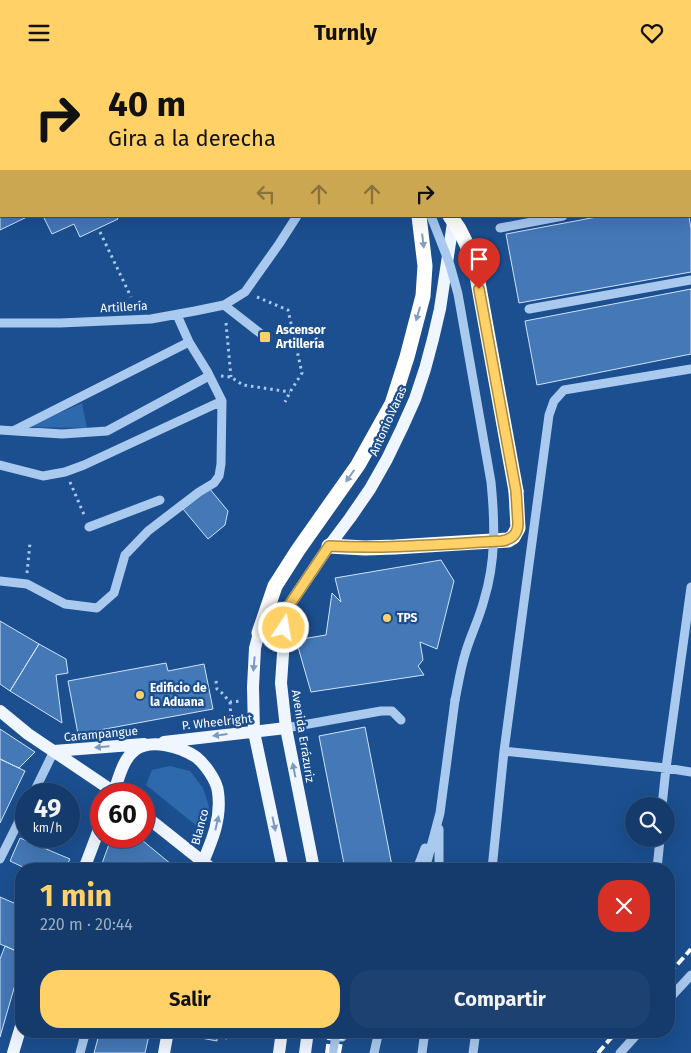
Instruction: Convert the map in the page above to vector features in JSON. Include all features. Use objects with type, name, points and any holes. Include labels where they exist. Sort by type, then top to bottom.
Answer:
[{"type":"highway","points":[[259,633],[276,586],[298,550],[358,465],[392,404],[420,309],[425,281],[419,217]]},
{"type":"highway","points":[[329,546],[395,547],[508,540],[513,537],[518,528],[516,491],[476,271],[467,245],[451,217]]},
{"type":"main road","name":"Antonio Varas","points":[[286,610],[370,489],[395,443],[415,399],[425,369],[436,324],[454,217]]},
{"type":"main road","points":[[282,863],[254,732],[253,667],[259,633],[286,610]]},
{"type":"main road","name":"Avenida Errázuriz","points":[[286,610],[282,683],[286,728],[313,863]]},
{"type":"main road","name":"Carampangue","points":[[0,711],[28,734],[100,783]]},
{"type":"main road","name":"P. Wheelright","points":[[150,743],[286,728]]},
{"type":"main road","points":[[118,783],[122,769],[129,756],[136,749],[150,743]]},
{"type":"main road","name":"Carampangue","points":[[54,751],[150,743]]},
{"type":"main road","name":"Blanco","points":[[150,743],[172,747],[196,758],[208,770],[218,789],[220,811],[206,863]]},
{"type":"main road","points":[[155,824],[201,863]]},
{"type":"main road","points":[[86,863],[92,848]]},
{"type":"main road","points":[[12,1053],[17,1038]]},
{"type":"main road","points":[[164,1053],[167,1038]]},
{"type":"main road","points":[[279,1053],[281,1038]]},
{"type":"main road","points":[[305,1053],[307,1038]]},
{"type":"street","points":[[245,292],[296,217]]},
{"type":"street","points":[[431,217],[450,265],[458,294],[494,507],[493,559],[485,599],[459,677],[440,813],[439,863]]},
{"type":"street","points":[[500,228],[558,217]]},
{"type":"street","points":[[529,309],[691,280]]},
{"type":"street","name":"Artillería","points":[[0,323],[60,323],[151,319],[224,305],[245,292]]},
{"type":"street","points":[[224,305],[265,337]]},
{"type":"street","points":[[0,581],[27,584],[66,604],[97,608],[114,593],[125,555],[148,531],[199,492],[214,483],[219,476],[221,464],[222,401],[189,342],[177,315]]},
{"type":"street","points":[[12,431],[189,342]]},
{"type":"street","points":[[493,863],[504,751],[549,415],[554,401],[564,390],[691,369]]},
{"type":"street","points":[[0,430],[62,434],[107,431],[209,376]]},
{"type":"street","points":[[0,465],[43,476],[65,472],[222,401]]},
{"type":"street","points":[[89,527],[160,500]]},
{"type":"street","points":[[663,797],[691,587]]},
{"type":"street","points":[[286,728],[381,711],[392,711],[401,720]]},
{"type":"street","points":[[38,783],[54,751]]},
{"type":"street","points":[[504,751],[691,772]]},
{"type":"street","points":[[419,863],[440,813]]},
{"type":"street","points":[[427,863],[440,813]]},
{"type":"street","points":[[0,859],[15,829]]},
{"type":"street","points":[[658,863],[659,847]]},
{"type":"street","points":[[675,992],[691,975]]},
{"type":"street","points":[[80,1053],[84,1038]]},
{"type":"street","points":[[333,1053],[336,1038]]},
{"type":"street","points":[[374,1053],[377,1038]]},
{"type":"street","points":[[422,1053],[424,1038]]},
{"type":"street","points":[[473,1053],[475,1038]]},
{"type":"street","points":[[620,1053],[634,1038]]},
{"type":"path","points":[[100,232],[131,297]]},
{"type":"path","points":[[245,292],[288,310],[302,373],[286,402]]},
{"type":"path","points":[[224,305],[231,377]]},
{"type":"path","points":[[209,376],[231,377],[243,385],[290,392]]},
{"type":"path","points":[[65,472],[89,527]]},
{"type":"path","points":[[27,584],[30,543]]},
{"type":"path","points":[[216,681],[217,689],[230,702],[231,719]]},
{"type":"path","points":[[230,702],[240,701]]},
{"type":"shaded area","points":[[82,403],[87,428],[28,427]]},
{"type":"shaded area","points":[[170,766],[190,771],[203,788],[209,806],[203,831],[155,792],[155,783],[147,783],[152,770]]},
{"type":"building","points":[[0,217],[27,217],[0,230]]},
{"type":"building","points":[[44,217],[117,217],[118,219],[80,237],[74,224],[52,234]]},
{"type":"building","points":[[597,217],[689,217],[691,272],[519,303],[506,234]]},
{"type":"building","points":[[691,289],[691,354],[537,385],[525,321]]},
{"type":"building","points":[[209,488],[228,511],[225,525],[208,539],[183,509]]},
{"type":"building","name":"TPS","points":[[441,560],[454,581],[437,649],[420,642],[423,660],[418,666],[424,675],[311,692],[296,640],[326,635],[332,593],[341,602],[335,578]]},
{"type":"building","points":[[0,621],[39,644],[10,691],[0,684]]},
{"type":"building","points":[[39,644],[66,659],[68,673],[56,675],[62,723],[10,691]]},
{"type":"building","name":"Edificio de la Aduana","points":[[166,663],[168,671],[204,664],[213,709],[78,734],[68,681]]},
{"type":"building","points":[[365,727],[391,863],[344,863],[319,736]]},
{"type":"building","points":[[0,729],[35,752],[19,768],[0,759]]},
{"type":"building","points":[[0,759],[25,771],[19,783],[15,783],[15,792],[0,823]]},
{"type":"building","points":[[16,848],[44,848],[70,859],[68,863],[15,863],[10,861]]},
{"type":"building","points":[[108,848],[152,848],[170,863],[102,863]]},
{"type":"building","points":[[0,897],[15,903],[15,950],[0,944]]},
{"type":"building","points":[[5,946],[15,950],[15,985],[0,1037],[0,959]]},
{"type":"building","points":[[98,1038],[148,1038],[145,1053],[94,1053]]},
{"type":"building","points":[[201,1038],[217,1038],[217,1041]]},
{"type":"railway","points":[[675,967],[691,949]]},
{"type":"railway","points":[[327,1053],[329,1038]]},
{"type":"railway","points":[[339,1053],[342,1038]]},
{"type":"railway","points":[[598,1053],[611,1038]]},
{"type":"place","name":"Ascensor Artillería","points":[[265,337]]},
{"type":"place","name":"TPS","points":[[387,618]]},
{"type":"place","name":"Edificio de la Aduana","points":[[140,695]]},
{"type":"route","points":[[284,628],[286,610],[329,546],[365,548],[502,541],[508,540],[516,533],[518,528],[516,491],[479,289]]}]
